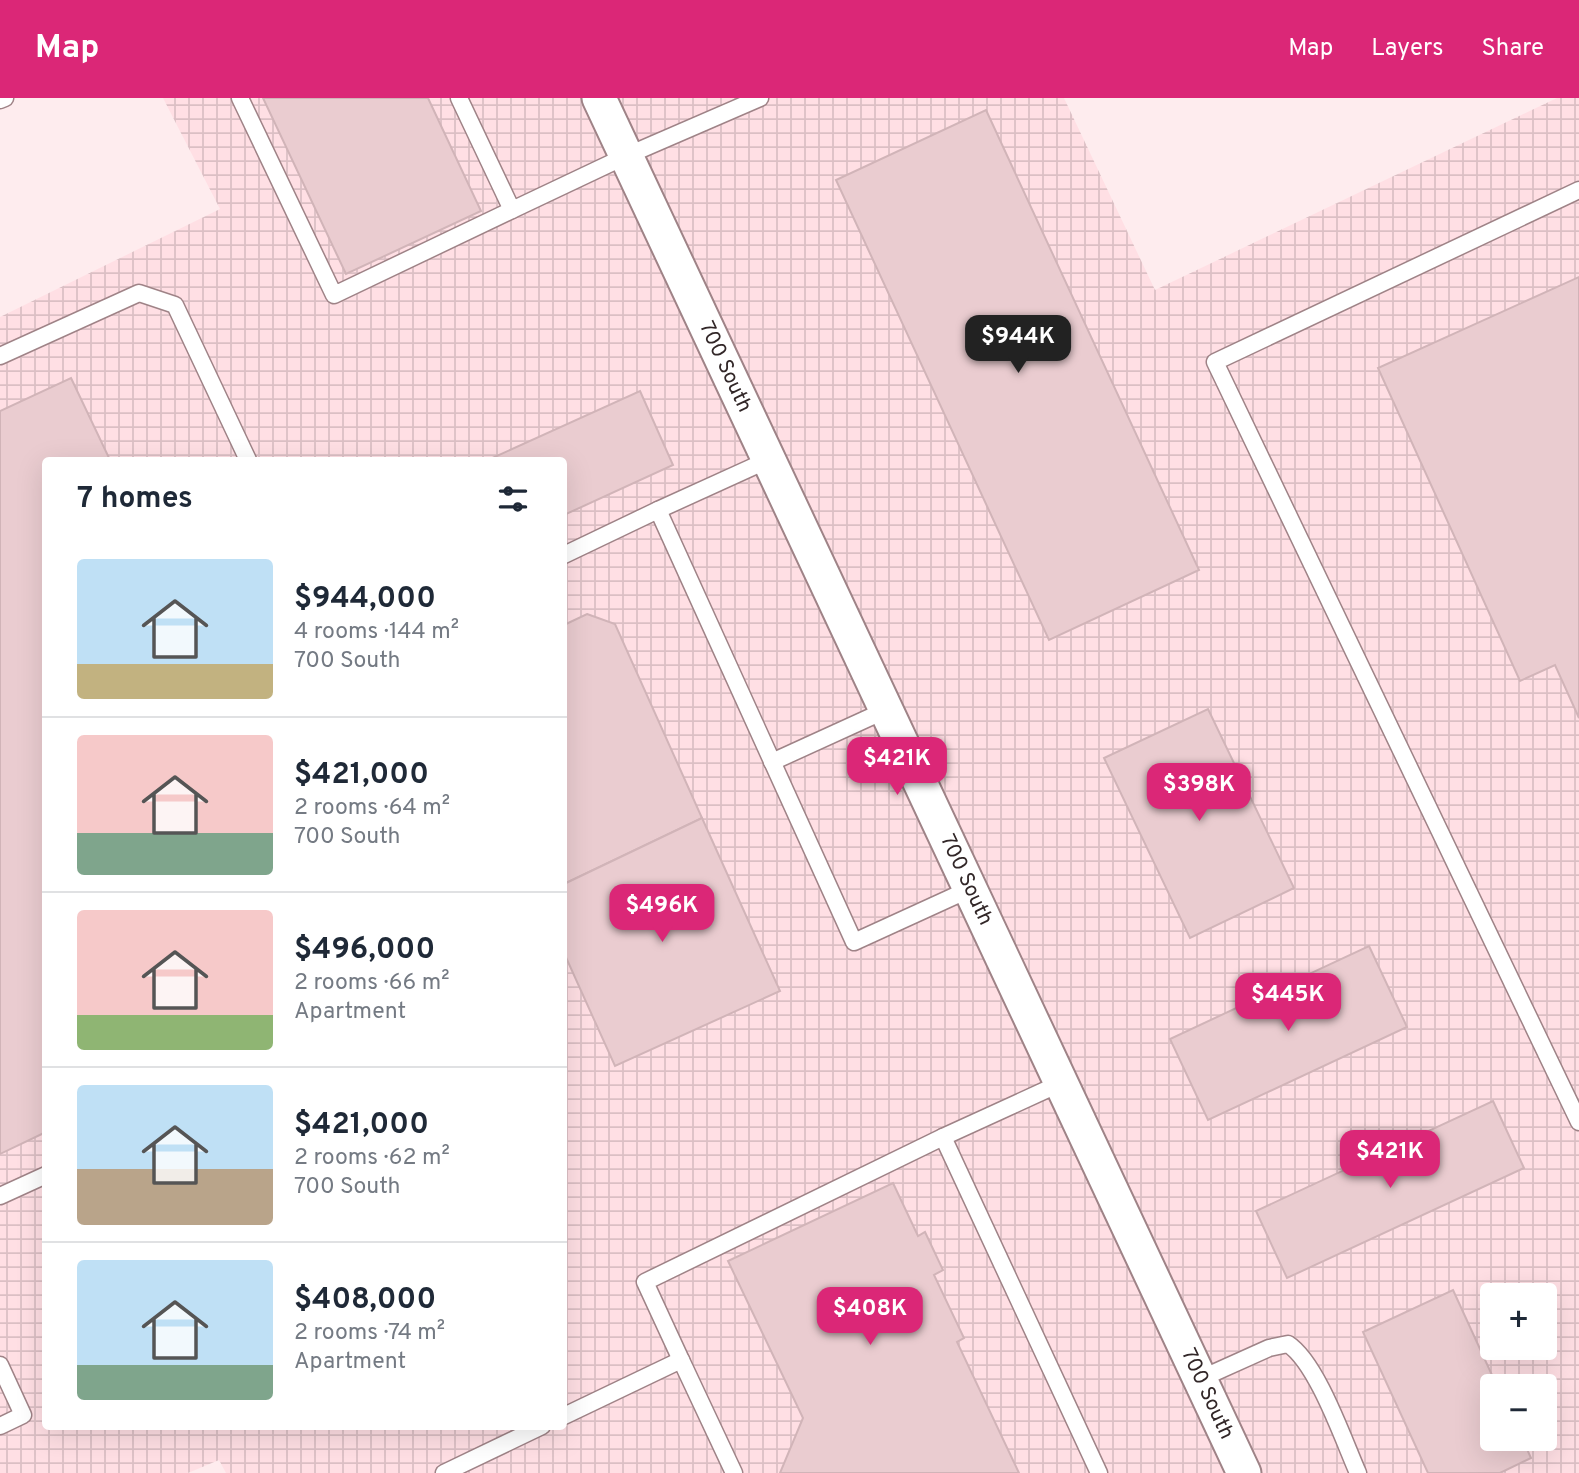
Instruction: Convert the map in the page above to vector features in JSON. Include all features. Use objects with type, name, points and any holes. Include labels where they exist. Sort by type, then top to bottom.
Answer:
[{"type":"street","name":"700 South","points":[[599,98],[1244,1473]]},
{"type":"lane","points":[[0,100],[5,98]]},
{"type":"lane","points":[[240,98],[334,295],[730,104],[760,98]]},
{"type":"lane","points":[[459,98],[512,210]]},
{"type":"lane","points":[[1579,190],[1215,362],[1579,1122]]},
{"type":"lane","points":[[0,356],[139,293],[175,305],[247,457]]},
{"type":"lane","points":[[567,554],[768,460]]},
{"type":"lane","points":[[658,510],[854,942],[970,889]]},
{"type":"lane","points":[[772,762],[886,710]]},
{"type":"lane","points":[[734,1473],[645,1282],[943,1137],[1061,1083]]},
{"type":"lane","points":[[943,1137],[1099,1473]]},
{"type":"lane","points":[[0,1196],[42,1177]]},
{"type":"lane","points":[[1200,1379],[1269,1348],[1288,1344],[1300,1352],[1317,1381],[1359,1473]]},
{"type":"lane","points":[[567,1415],[681,1360]]},
{"type":"lane","points":[[0,1364],[23,1415],[0,1426]]},
{"type":"lane","points":[[444,1473],[534,1430]]},
{"type":"shaded area","points":[[163,98],[1064,98],[1155,290],[1557,98],[1579,98],[1579,1473],[226,1473],[219,1460],[188,1473],[0,1473],[0,317],[220,209]]},
{"type":"building","points":[[263,98],[428,98],[481,211],[346,274]]},
{"type":"building","points":[[986,110],[1199,570],[1049,640],[836,180]]},
{"type":"building","points":[[1579,277],[1579,718],[1555,665],[1520,681],[1378,368]]},
{"type":"building","points":[[71,378],[109,457],[42,457],[42,1134],[0,1154],[0,411]]},
{"type":"building","points":[[640,391],[673,465],[567,514],[567,457],[495,457]]},
{"type":"building","points":[[587,614],[615,624],[702,818],[567,883],[567,624]]},
{"type":"building","points":[[1208,709],[1294,888],[1190,938],[1104,758]]},
{"type":"building","points":[[702,818],[780,991],[615,1066],[567,960],[567,883]]},
{"type":"building","points":[[1369,946],[1407,1027],[1208,1120],[1170,1039]]},
{"type":"building","points":[[1493,1101],[1524,1168],[1287,1278],[1256,1211]]},
{"type":"building","points":[[893,1183],[918,1236],[925,1232],[943,1270],[934,1275],[964,1338],[957,1342],[1019,1473],[780,1473],[803,1418],[728,1261]]},
{"type":"building","points":[[1453,1290],[1480,1349],[1480,1360],[1485,1360],[1492,1374],[1480,1374],[1480,1451],[1528,1451],[1531,1458],[1500,1473],[1428,1473],[1363,1332]]}]
